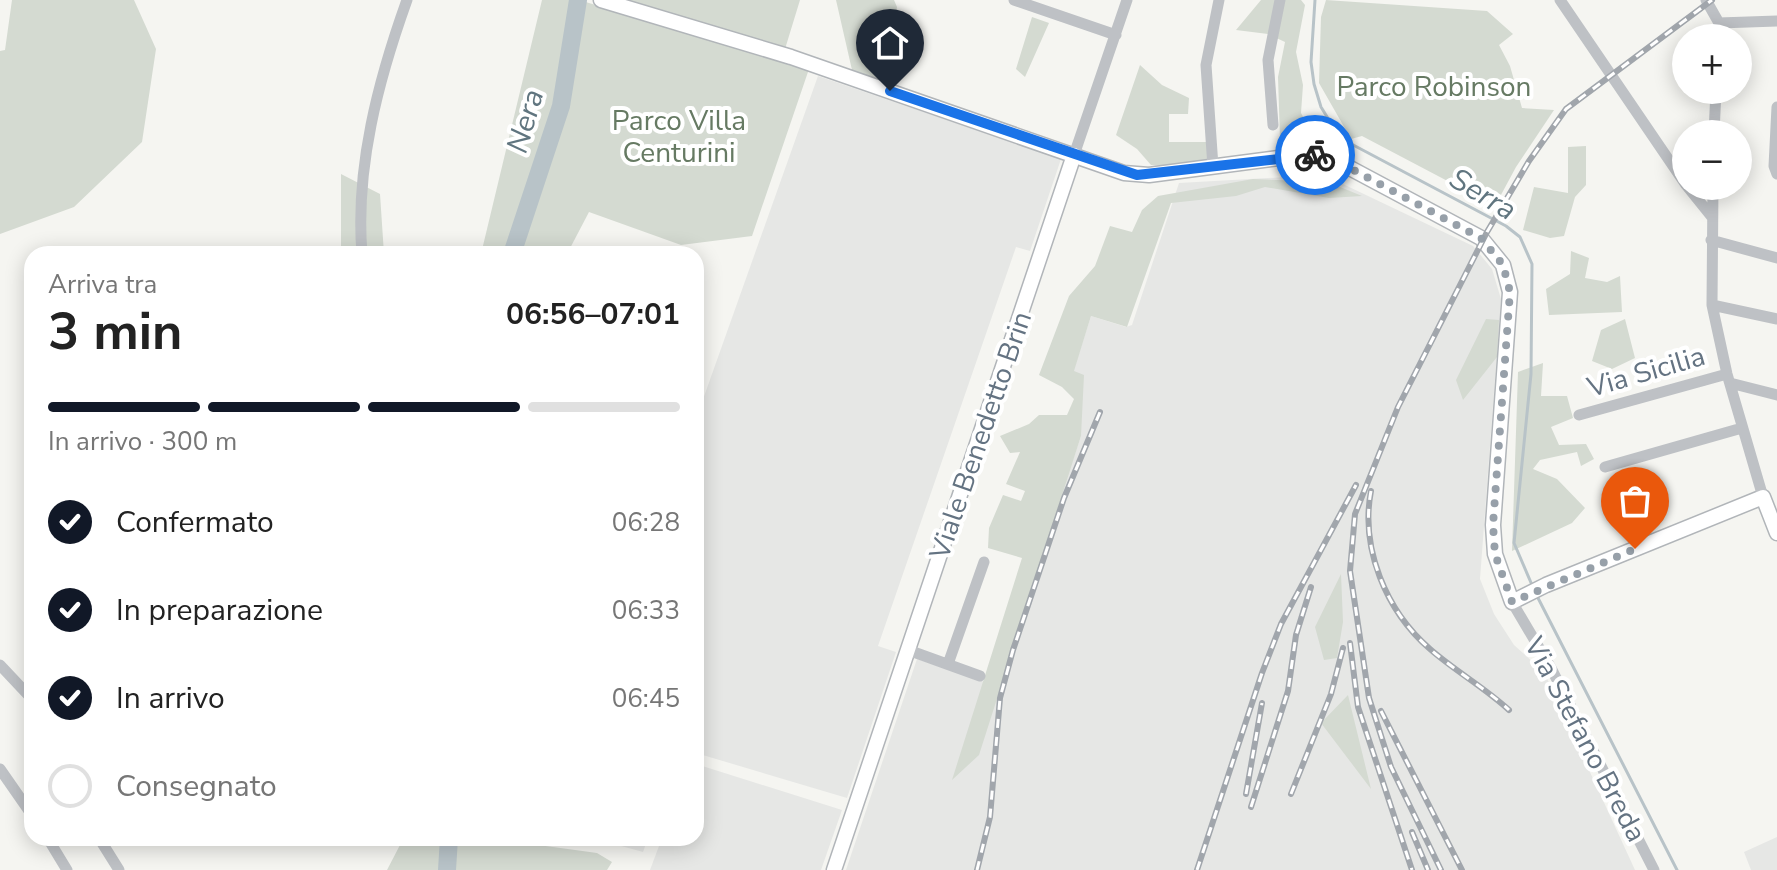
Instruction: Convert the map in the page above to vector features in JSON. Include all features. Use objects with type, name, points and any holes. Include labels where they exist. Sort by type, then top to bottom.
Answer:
[{"type":"main road","name":"Via Stefano Breda","points":[[601,0],[791,57],[1137,175],[1301,155],[1333,159],[1481,238],[1495,252],[1510,292],[1493,525],[1495,554],[1512,602]]},
{"type":"main road","name":"Viale Benedetto Brin","points":[[834,870],[1074,155]]},
{"type":"main road","points":[[1512,602],[1546,585],[1763,497],[1777,533]]},
{"type":"street","points":[[362,246],[360,222],[371,125],[407,0]]},
{"type":"street","points":[[1014,0],[1038,4],[1116,35]]},
{"type":"street","name":"Viale Benedetto Brin","points":[[1074,155],[1127,0]]},
{"type":"street","points":[[1213,167],[1206,65],[1219,0]]},
{"type":"street","points":[[1273,125],[1268,60],[1280,0]]},
{"type":"street","points":[[1560,0],[1672,165]]},
{"type":"street","points":[[1706,0],[1719,23],[1777,21]]},
{"type":"street","points":[[1777,107],[1774,166],[1777,174]]},
{"type":"street","points":[[1698,200],[1712,217]]},
{"type":"street","points":[[1713,200],[1712,305],[1728,378],[1763,497]]},
{"type":"street","points":[[1711,240],[1777,258]]},
{"type":"street","points":[[1712,305],[1777,319]]},
{"type":"street","points":[[1728,378],[1777,395]]},
{"type":"street","name":"Via Sicilia","points":[[1579,415],[1728,378]]},
{"type":"street","points":[[1605,467],[1742,428]]},
{"type":"street","points":[[948,664],[984,562]]},
{"type":"street","name":"Via Stefano Breda","points":[[1512,602],[1551,668],[1654,870]]},
{"type":"street","points":[[908,650],[980,676]]},
{"type":"street","points":[[0,665],[24,690]]},
{"type":"street","points":[[0,769],[24,804]]},
{"type":"street","points":[[55,846],[67,870]]},
{"type":"street","points":[[104,846],[119,870]]},
{"type":"shaded area","points":[[818,76],[1061,159],[1030,251],[1016,247],[878,646],[896,652],[847,798],[704,755],[704,397]]},
{"type":"shaded area","points":[[1324,175],[1473,246],[1492,269],[1501,299],[1480,579],[1494,614],[1514,645],[1544,672],[1635,870],[846,870],[917,659],[997,686],[1081,436],[1073,372],[1091,316],[1126,327],[1132,325],[1179,183]]},
{"type":"shaded area","points":[[704,767],[842,810],[821,870],[650,870],[659,846],[704,846]]},
{"type":"shaded area","points":[[1777,837],[1777,870],[1751,870],[1744,852]]},
{"type":"shaded area","points":[[621,846],[645,846],[643,852]]},
{"type":"green space","points":[[12,0],[134,0],[156,49],[142,142],[74,207],[0,234],[0,51],[5,50]]},
{"type":"green space","name":"Parco Villa Centurini","points":[[542,0],[579,0],[809,69],[752,236],[681,245],[589,212],[571,246],[483,246]]},
{"type":"green space","points":[[625,0],[800,0],[785,49]]},
{"type":"green space","points":[[836,0],[894,0],[897,7],[888,58],[889,83],[852,70]]},
{"type":"green space","points":[[1261,0],[1301,0],[1305,5],[1296,52],[1303,85],[1301,113],[1312,133],[1280,139],[1278,77],[1285,42],[1268,34],[1236,30]]},
{"type":"green space","name":"Parco Robinson","points":[[1326,0],[1487,11],[1513,34],[1499,45],[1510,66],[1522,108],[1554,110],[1516,167],[1495,206],[1362,136],[1351,139],[1319,83],[1321,17]]},
{"type":"green space","points":[[1032,17],[1049,23],[1025,77],[1016,69]]},
{"type":"green space","points":[[1140,65],[1162,85],[1189,98],[1188,114],[1169,114],[1169,142],[1208,142],[1207,169],[1151,165],[1137,149],[1116,135]]},
{"type":"green space","points":[[1586,146],[1586,185],[1575,197],[1564,236],[1550,238],[1523,230],[1534,187],[1568,193],[1568,147]]},
{"type":"green space","points":[[341,174],[380,194],[383,246],[341,246]]},
{"type":"green space","points":[[1253,179],[1328,182],[1362,196],[1329,198],[1265,187],[1236,196],[1171,203],[1127,327],[1091,316],[1074,371],[1084,375],[1081,436],[979,755],[952,780],[1022,558],[988,548],[989,528],[1003,495],[1021,501],[1025,491],[1006,484],[1020,452],[1010,453],[1000,436],[1029,424],[1039,415],[1067,415],[1074,399],[1062,387],[1039,375],[1069,296],[1095,266],[1110,226],[1132,232],[1142,210],[1158,196]]},
{"type":"green space","points":[[1571,251],[1589,258],[1585,278],[1607,282],[1620,276],[1622,312],[1549,315],[1546,289],[1570,274]]},
{"type":"green space","points":[[1486,319],[1499,320],[1497,357],[1463,400],[1456,380]]},
{"type":"green space","points":[[1625,319],[1635,358],[1612,369],[1592,361],[1601,330]]},
{"type":"green space","points":[[1543,363],[1541,396],[1567,396],[1573,418],[1551,427],[1559,445],[1586,444],[1594,459],[1581,466],[1577,452],[1540,460],[1533,469],[1557,479],[1585,508],[1572,523],[1512,551],[1518,372]]},
{"type":"green space","points":[[1341,574],[1343,622],[1337,658],[1324,660],[1315,627]]},
{"type":"green space","points":[[1348,695],[1371,789],[1321,723]]},
{"type":"green space","points":[[399,846],[546,846],[597,853],[612,862],[607,870],[387,870]]},
{"type":"waterway","name":"Nera","points":[[515,246],[561,106],[578,0]]},
{"type":"waterway","name":"Serra","points":[[1315,0],[1311,62],[1314,84],[1321,107],[1340,138],[1506,226],[1520,237],[1532,264],[1531,374],[1514,543],[1532,585]]},
{"type":"waterway","name":"Serra","points":[[1537,596],[1677,870]]},
{"type":"waterway","name":"Nera","points":[[447,870],[448,846]]},
{"type":"railway","points":[[1441,870],[1391,767],[1369,698],[1350,571],[1355,514],[1398,407],[1487,232],[1529,161],[1566,109],[1712,0]]},
{"type":"railway","points":[[977,870],[990,817],[1000,698],[1064,498],[1100,412]]},
{"type":"railway","points":[[1197,870],[1281,624],[1356,485]]},
{"type":"railway","points":[[1371,491],[1369,534],[1373,556],[1389,597],[1414,634],[1509,710]]},
{"type":"railway","points":[[1251,807],[1288,691],[1296,635],[1311,587]]},
{"type":"railway","points":[[1350,643],[1358,707],[1412,870]]},
{"type":"railway","points":[[1291,794],[1331,694],[1343,648]]},
{"type":"railway","points":[[1246,794],[1262,703]]},
{"type":"railway","points":[[1381,711],[1462,870]]},
{"type":"railway","points":[[1412,832],[1428,870]]},
{"type":"way so far","points":[[1315,155],[1333,159],[1481,238],[1503,265],[1510,292],[1493,525],[1495,554],[1512,602],[1635,549]]},
{"type":"route","points":[[890,91],[1137,175],[1315,155]]}]
